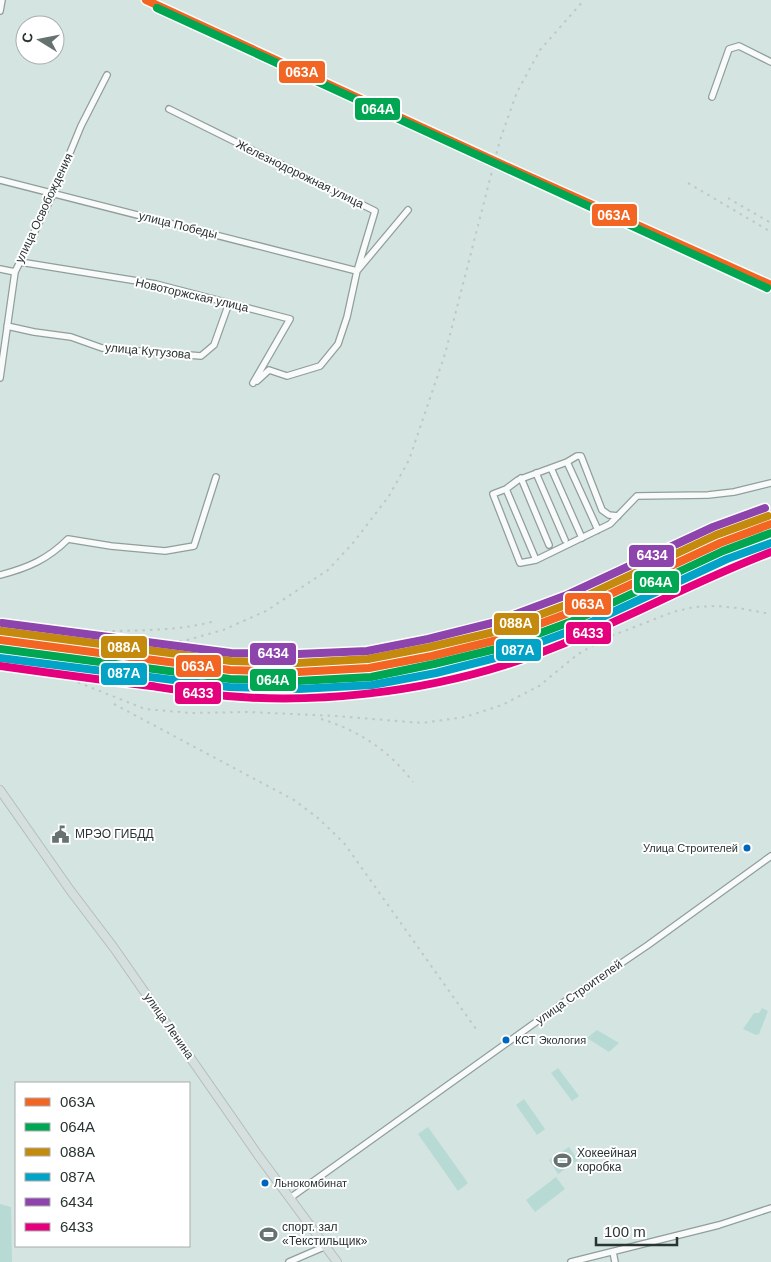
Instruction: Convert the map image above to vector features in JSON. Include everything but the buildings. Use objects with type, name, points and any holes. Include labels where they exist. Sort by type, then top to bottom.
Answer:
[{"type":"main road","name":"улица Ленина","points":[[0,790],[70,890],[114,948],[258,1155],[337,1262]]},
{"type":"street","points":[[0,11],[2,0]]},
{"type":"street","points":[[712,97],[729,49],[739,46],[771,62]]},
{"type":"street","name":"улица Освобождения","points":[[0,378],[15,272],[53,194],[80,126],[107,75]]},
{"type":"street","name":"Железнодорожная улица","points":[[169,109],[375,211],[357,271]]},
{"type":"street","name":"улица Победы","points":[[0,180],[357,271]]},
{"type":"street","points":[[357,271],[408,210]]},
{"type":"street","name":"Новоторжская улица","points":[[20,262],[156,284],[290,319],[253,383],[269,370],[287,376],[320,366],[338,344],[348,317],[357,271]]},
{"type":"street","points":[[0,269],[15,272]]},
{"type":"street","name":"улица Кутузова","points":[[7,326],[72,338],[102,348],[201,356],[214,344],[229,303]]},
{"type":"street","points":[[618,516],[609,515],[602,510],[581,456],[521,478],[506,489],[493,494],[520,563],[536,560],[610,524],[618,516],[637,496],[717,494],[771,483]]},
{"type":"street","points":[[567,462],[598,530]]},
{"type":"street","points":[[552,468],[582,538]]},
{"type":"street","points":[[536,473],[565,540]]},
{"type":"street","points":[[0,575],[25,569],[57,550],[68,539],[111,546],[165,551],[194,546],[216,477]]},
{"type":"street","points":[[521,478],[549,545]]},
{"type":"street","points":[[506,489],[536,560]]},
{"type":"street","name":"улица Строителей","points":[[290,1198],[771,856]]},
{"type":"street","points":[[571,1262],[719,1225],[771,1208]]},
{"type":"street","points":[[289,1262],[326,1246]]},
{"type":"street","points":[[613,1252],[615,1262]]},
{"type":"green space","points":[[762,1008],[768,1011],[759,1034],[756,1035],[743,1029],[754,1013],[759,1013]]},
{"type":"green space","points":[[597,1030],[619,1043],[609,1052],[587,1038]]},
{"type":"green space","points":[[558,1068],[579,1096],[572,1101],[551,1073]]},
{"type":"green space","points":[[524,1099],[545,1129],[537,1135],[516,1105]]},
{"type":"green space","points":[[428,1127],[468,1183],[458,1191],[418,1134]]},
{"type":"green space","name":"Хокеейная коробка","points":[[569,1147],[578,1160],[558,1174],[549,1160]]},
{"type":"green space","points":[[556,1177],[565,1189],[535,1212],[526,1200]]},
{"type":"green space","points":[[0,1204],[11,1207],[12,1262],[0,1262]]},
{"type":"railway","points":[[0,640],[110,648],[143,647],[187,640],[223,630],[266,611],[328,570],[353,543],[389,496],[409,460],[445,354],[500,140],[517,92],[540,50],[584,0]]},
{"type":"railway","points":[[688,183],[771,232]]},
{"type":"railway","points":[[728,198],[771,223]]},
{"type":"railway","points":[[57,674],[145,709],[191,713],[247,712],[336,716],[422,723],[465,717],[502,705],[539,686],[578,654],[606,638],[673,612],[694,607],[716,606],[771,614]]},
{"type":"railway","points":[[0,630],[29,632],[153,630],[178,628],[215,621]]},
{"type":"railway","points":[[0,647],[20,655],[63,678]]},
{"type":"railway","points":[[114,704],[294,800],[318,818],[344,843],[476,1029]]},
{"type":"railway","points":[[321,719],[348,729],[384,751],[413,782]]},
{"type":"transit line","name":"063А","points":[[146,0],[519,172],[771,285]]},
{"type":"transit line","name":"064А","points":[[157,8],[767,288]]},
{"type":"transit line","name":"6434","points":[[2,623],[231,653],[298,654],[367,651],[428,639],[492,623],[567,595],[713,527],[765,508]]},
{"type":"transit line","name":"088А","points":[[1,631],[231,661],[298,663],[368,659],[494,632],[571,603],[716,535],[768,516]]},
{"type":"transit line","name":"063А","points":[[0,640],[230,670],[298,672],[369,668],[432,656],[497,640],[574,611],[720,543],[771,524]]},
{"type":"transit line","name":"064А","points":[[0,649],[230,679],[298,681],[371,677],[500,648],[578,619],[723,551],[771,533]]},
{"type":"transit line","name":"087А","points":[[0,658],[229,687],[299,689],[372,685],[436,673],[503,656],[581,627],[727,559],[771,543]]},
{"type":"transit line","name":"6433","points":[[0,666],[199,693],[261,698],[332,697],[403,689],[472,674],[539,653],[573,640],[704,580],[771,552]]},
{"type":"place","name":"МРЭО ГИБДД","points":[[61,834]]},
{"type":"place","name":"Улица Строителей","points":[[747,848]]},
{"type":"place","name":"КСТ Экология","points":[[506,1040]]},
{"type":"place","name":"Хокеейная коробка","points":[[563,1160]]},
{"type":"place","name":"Льнокомбинат","points":[[265,1183]]},
{"type":"place","name":"спорт. зал «Текстильщик»","points":[[268,1234]]}]
